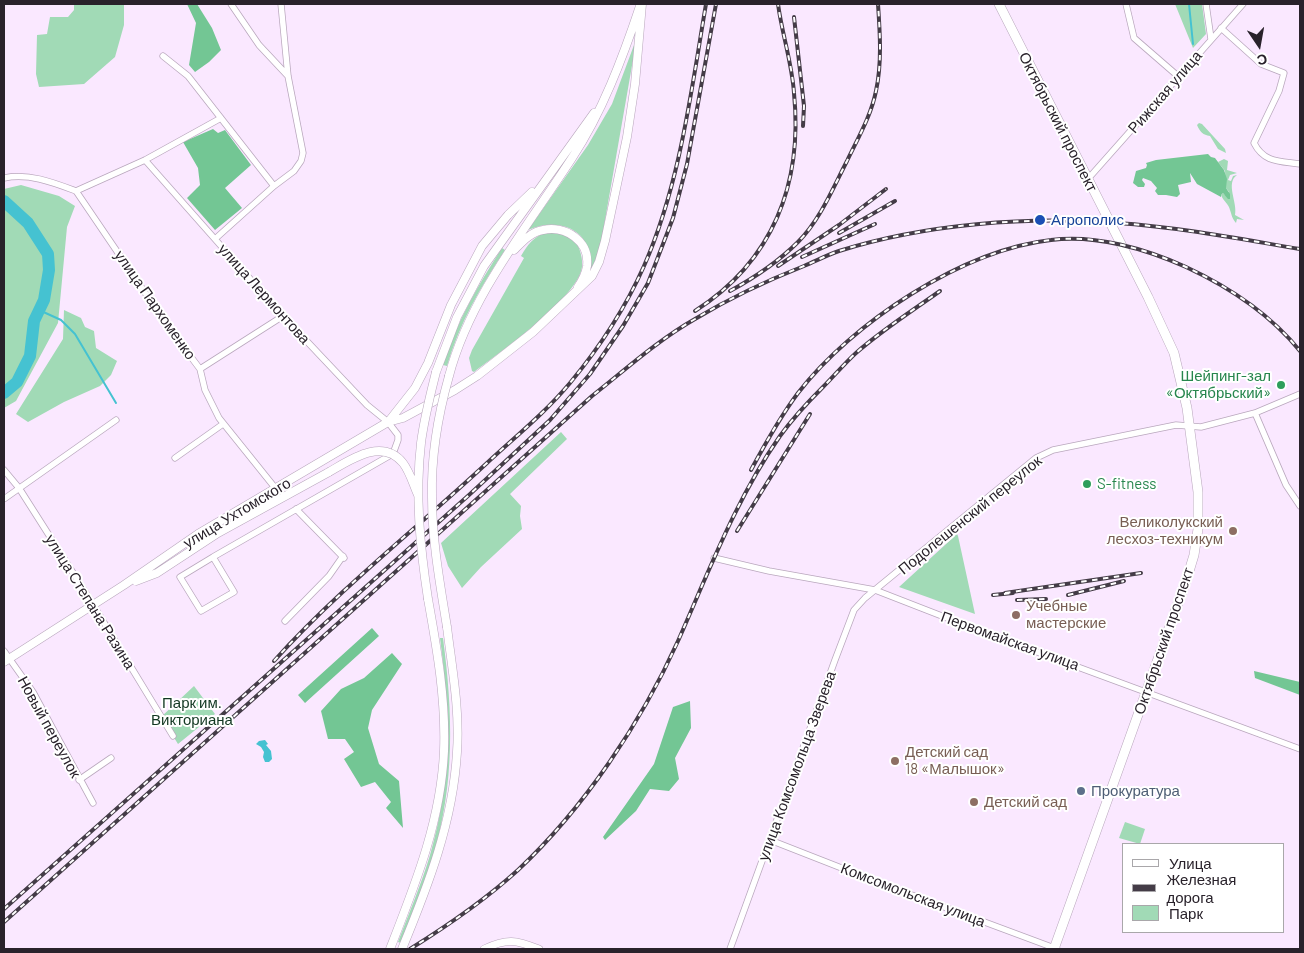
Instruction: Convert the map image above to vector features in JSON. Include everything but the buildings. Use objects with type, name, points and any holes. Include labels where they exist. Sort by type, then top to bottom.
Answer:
[{"type":"main road","points":[[402,949],[439,853],[449,812],[457,752],[457,716],[436,552],[432,496],[435,442],[440,410],[460,341],[469,322],[505,258],[573,158],[593,123],[626,47],[642,4]]},
{"type":"main road","points":[[573,295],[592,276],[599,262],[605,241],[632,106],[642,4]]},
{"type":"main road","name":"Октябрьский проспект","points":[[999,4],[1174,353],[1183,384],[1198,492],[1198,529],[1194,554],[1187,578],[1055,949]]},
{"type":"main road","points":[[390,949],[415,887],[430,840],[438,804],[444,753],[444,710],[434,629],[422,557],[419,497],[421,444],[436,372],[457,318],[484,266],[601,103]]},
{"type":"main road","points":[[388,422],[415,388],[428,363],[451,305],[482,246],[508,215],[545,180]]},
{"type":"main road","points":[[505,258],[529,236],[541,230],[554,228],[572,234],[583,247],[588,264],[586,273],[573,295]]},
{"type":"main road","name":"улица Ухтомского","points":[[6,660],[124,586],[198,534],[388,422],[403,418],[477,376],[508,354],[573,295]]},
{"type":"main road","points":[[124,586],[157,573],[218,533],[360,455],[384,451],[397,457],[404,464],[419,497]]},
{"type":"street","points":[[231,4],[259,45],[288,76]]},
{"type":"street","points":[[215,239],[274,186],[294,171],[304,153],[288,76],[281,4]]},
{"type":"street","points":[[1126,4],[1134,38],[1179,77]]},
{"type":"street","points":[[1206,4],[1212,39]]},
{"type":"street","name":"Рижская улица","points":[[1087,180],[1243,4]]},
{"type":"street","points":[[1221,28],[1261,64],[1284,73],[1279,91],[1254,143],[1258,150],[1268,159],[1300,164]]},
{"type":"street","points":[[163,56],[188,76],[274,186]]},
{"type":"street","points":[[4,178],[22,176],[42,179],[76,191],[145,160],[221,118]]},
{"type":"street","name":"улица Лермонтова","points":[[145,160],[283,316],[367,405],[388,422]]},
{"type":"street","name":"улица Пархоменко","points":[[76,191],[167,325],[200,369],[205,390],[223,424],[276,489]]},
{"type":"street","points":[[200,369],[283,316]]},
{"type":"street","name":"Подолешенский переулок","points":[[875,590],[1036,458],[1053,450],[1176,425],[1201,427],[1255,413],[1300,394]]},
{"type":"street","points":[[1255,413],[1286,485],[1300,506]]},
{"type":"street","points":[[4,500],[116,420]]},
{"type":"street","points":[[213,556],[234,592],[201,611],[180,577],[213,556],[388,456],[394,451],[398,435],[388,422]]},
{"type":"street","points":[[175,458],[223,424]]},
{"type":"street","name":"улица Степана Разина","points":[[4,470],[19,488],[173,736]]},
{"type":"street","points":[[285,621],[329,576],[344,557],[296,509]]},
{"type":"street","name":"Первомайская улица","points":[[714,558],[769,571],[875,590],[1300,749]]},
{"type":"street","name":"улица Комсомольца Зверева","points":[[730,949],[816,708],[854,610],[875,590]]},
{"type":"street","name":"Новый переулок","points":[[4,651],[6,660],[33,692],[92,803]]},
{"type":"street","points":[[79,780],[111,758]]},
{"type":"street","name":"Комсомольская улица","points":[[770,840],[1055,949]]},
{"type":"street","points":[[484,949],[502,942],[518,941],[539,949]]},
{"type":"green space","points":[[74,4],[124,4],[124,25],[115,57],[84,84],[39,87],[36,74],[37,35],[47,34],[50,17],[68,17],[74,10]]},
{"type":"green space","points":[[187,4],[197,4],[212,28],[221,50],[195,72],[189,65],[196,23]]},
{"type":"green space","points":[[1175,4],[1202,4],[1206,34],[1193,48]]},
{"type":"green space","points":[[637,37],[601,243],[593,267],[590,268],[590,255],[586,244],[572,230],[562,226],[551,225],[528,230],[588,145],[612,104]]},
{"type":"green space","points":[[1199,123],[1225,149],[1226,153],[1218,149],[1210,136],[1205,135],[1201,131],[1197,125]]},
{"type":"green space","points":[[213,129],[218,133],[225,130],[251,165],[225,188],[242,208],[215,230],[187,198],[200,185],[198,168],[183,142]]},
{"type":"green space","points":[[1208,154],[1215,158],[1224,170],[1227,179],[1226,188],[1230,194],[1230,199],[1223,193],[1221,197],[1197,184],[1190,173],[1191,182],[1178,185],[1180,194],[1177,197],[1158,195],[1155,191],[1157,188],[1151,181],[1143,178],[1144,187],[1138,187],[1133,183],[1136,171],[1146,168],[1146,163],[1156,160]]},
{"type":"green space","points":[[1224,159],[1228,161],[1227,170],[1237,173],[1230,175],[1228,180],[1231,181],[1233,176],[1237,175],[1232,183],[1235,215],[1244,220],[1237,219],[1236,223],[1221,195],[1229,192],[1226,188],[1225,171],[1218,162]]},
{"type":"green space","points":[[21,185],[59,196],[75,206],[67,227],[58,323],[16,401],[4,408],[4,189]]},
{"type":"green space","points":[[547,232],[566,235],[573,240],[579,248],[581,255],[582,267],[580,274],[562,299],[533,327],[474,372],[472,371],[469,358],[472,350],[524,258],[521,256],[531,241]]},
{"type":"green space","points":[[502,248],[505,250],[487,277],[464,320],[447,366],[443,365],[454,334],[468,305]]},
{"type":"green space","points":[[64,310],[81,318],[85,327],[94,331],[96,348],[117,361],[111,375],[100,386],[64,402],[28,422],[16,414],[63,339]]},
{"type":"green space","points":[[561,432],[567,439],[510,494],[521,506],[522,529],[481,567],[462,588],[448,566],[441,543]]},
{"type":"green space","points":[[957,534],[958,536],[975,614],[899,587]]},
{"type":"green space","points":[[372,628],[379,636],[305,703],[298,695]]},
{"type":"green space","points":[[440,638],[443,638],[450,721],[450,748],[445,802],[433,857],[401,943],[398,942],[430,855],[442,800],[447,747],[447,721]]},
{"type":"green space","points":[[392,653],[402,664],[372,710],[368,728],[379,764],[399,781],[403,828],[386,808],[391,802],[375,782],[361,787],[344,759],[354,752],[345,739],[328,739],[321,711],[341,689],[364,678]]},
{"type":"green space","points":[[1254,671],[1300,682],[1300,695],[1255,678]]},
{"type":"green space","name":"Парк им. Викториана","points":[[194,686],[215,714],[178,744],[161,717]]},
{"type":"green space","points":[[690,701],[691,728],[675,758],[679,779],[669,791],[650,789],[636,811],[605,840],[603,837],[654,764],[673,707]]},
{"type":"green space","points":[[1125,822],[1145,829],[1140,843],[1119,838]]},
{"type":"water","points":[[265,740],[268,744],[266,745],[271,751],[272,759],[269,762],[265,762],[264,752],[256,744],[259,741]]},
{"type":"waterway","points":[[1189,4],[1193,44]]},
{"type":"waterway","points":[[4,201],[28,223],[48,254],[49,270],[44,300],[34,321],[30,356],[17,382],[4,393]]},
{"type":"waterway","points":[[39,310],[61,320],[75,334],[116,403]]},
{"type":"railway","points":[[274,661],[351,584],[530,424],[581,370],[611,328],[644,266],[667,203],[683,137],[706,4]]},
{"type":"railway","points":[[4,909],[469,495],[550,420],[590,374],[623,326],[648,283],[673,218],[687,164],[716,4]]},
{"type":"railway","points":[[695,311],[722,291],[745,269],[763,244],[777,217],[787,189],[793,158],[796,126],[791,71],[778,4]]},
{"type":"railway","points":[[730,291],[766,269],[798,242],[813,224],[831,193],[864,127],[874,100],[880,59],[878,4]]},
{"type":"railway","points":[[794,17],[804,106],[803,126]]},
{"type":"railway","points":[[778,266],[839,225],[886,189]]},
{"type":"railway","points":[[839,233],[895,201]]},
{"type":"railway","points":[[4,922],[592,396],[668,336],[735,297],[839,251],[906,234],[976,224],[1048,221],[1117,223],[1186,230],[1300,249]]},
{"type":"railway","points":[[802,257],[875,224]]},
{"type":"railway","points":[[751,470],[779,421],[798,393],[848,341],[878,316],[946,274],[982,258],[1017,247],[1051,240],[1085,239],[1120,244],[1171,260],[1218,283],[1248,303],[1276,325],[1300,351]]},
{"type":"railway","points":[[410,949],[466,912],[492,892],[518,870],[566,820],[609,763],[647,703],[678,641],[737,510],[764,460],[780,436],[806,404],[856,353],[940,291]]},
{"type":"railway","points":[[737,531],[810,414]]},
{"type":"railway","points":[[1005,593],[1141,573]]},
{"type":"railway","points":[[1068,595],[1124,581]]},
{"type":"railway","points":[[993,595],[1013,593]]},
{"type":"railway","points":[[1017,600],[1046,599]]},
{"type":"place","name":"Агрополис","points":[[1040,220]]},
{"type":"place","name":"Шейпинг-зал «Октябрьский»","points":[[1281,385]]},
{"type":"place","name":"S-fitness","points":[[1087,484]]},
{"type":"place","name":"Великолукский лесхоз-техникум","points":[[1233,531]]},
{"type":"place","name":"Учебные мастерские","points":[[1016,615]]},
{"type":"place","name":"Детский сад 18 «Малышок»","points":[[895,761]]},
{"type":"place","name":"Прокуратура","points":[[1081,791]]},
{"type":"place","name":"Детский сад","points":[[974,802]]}]
